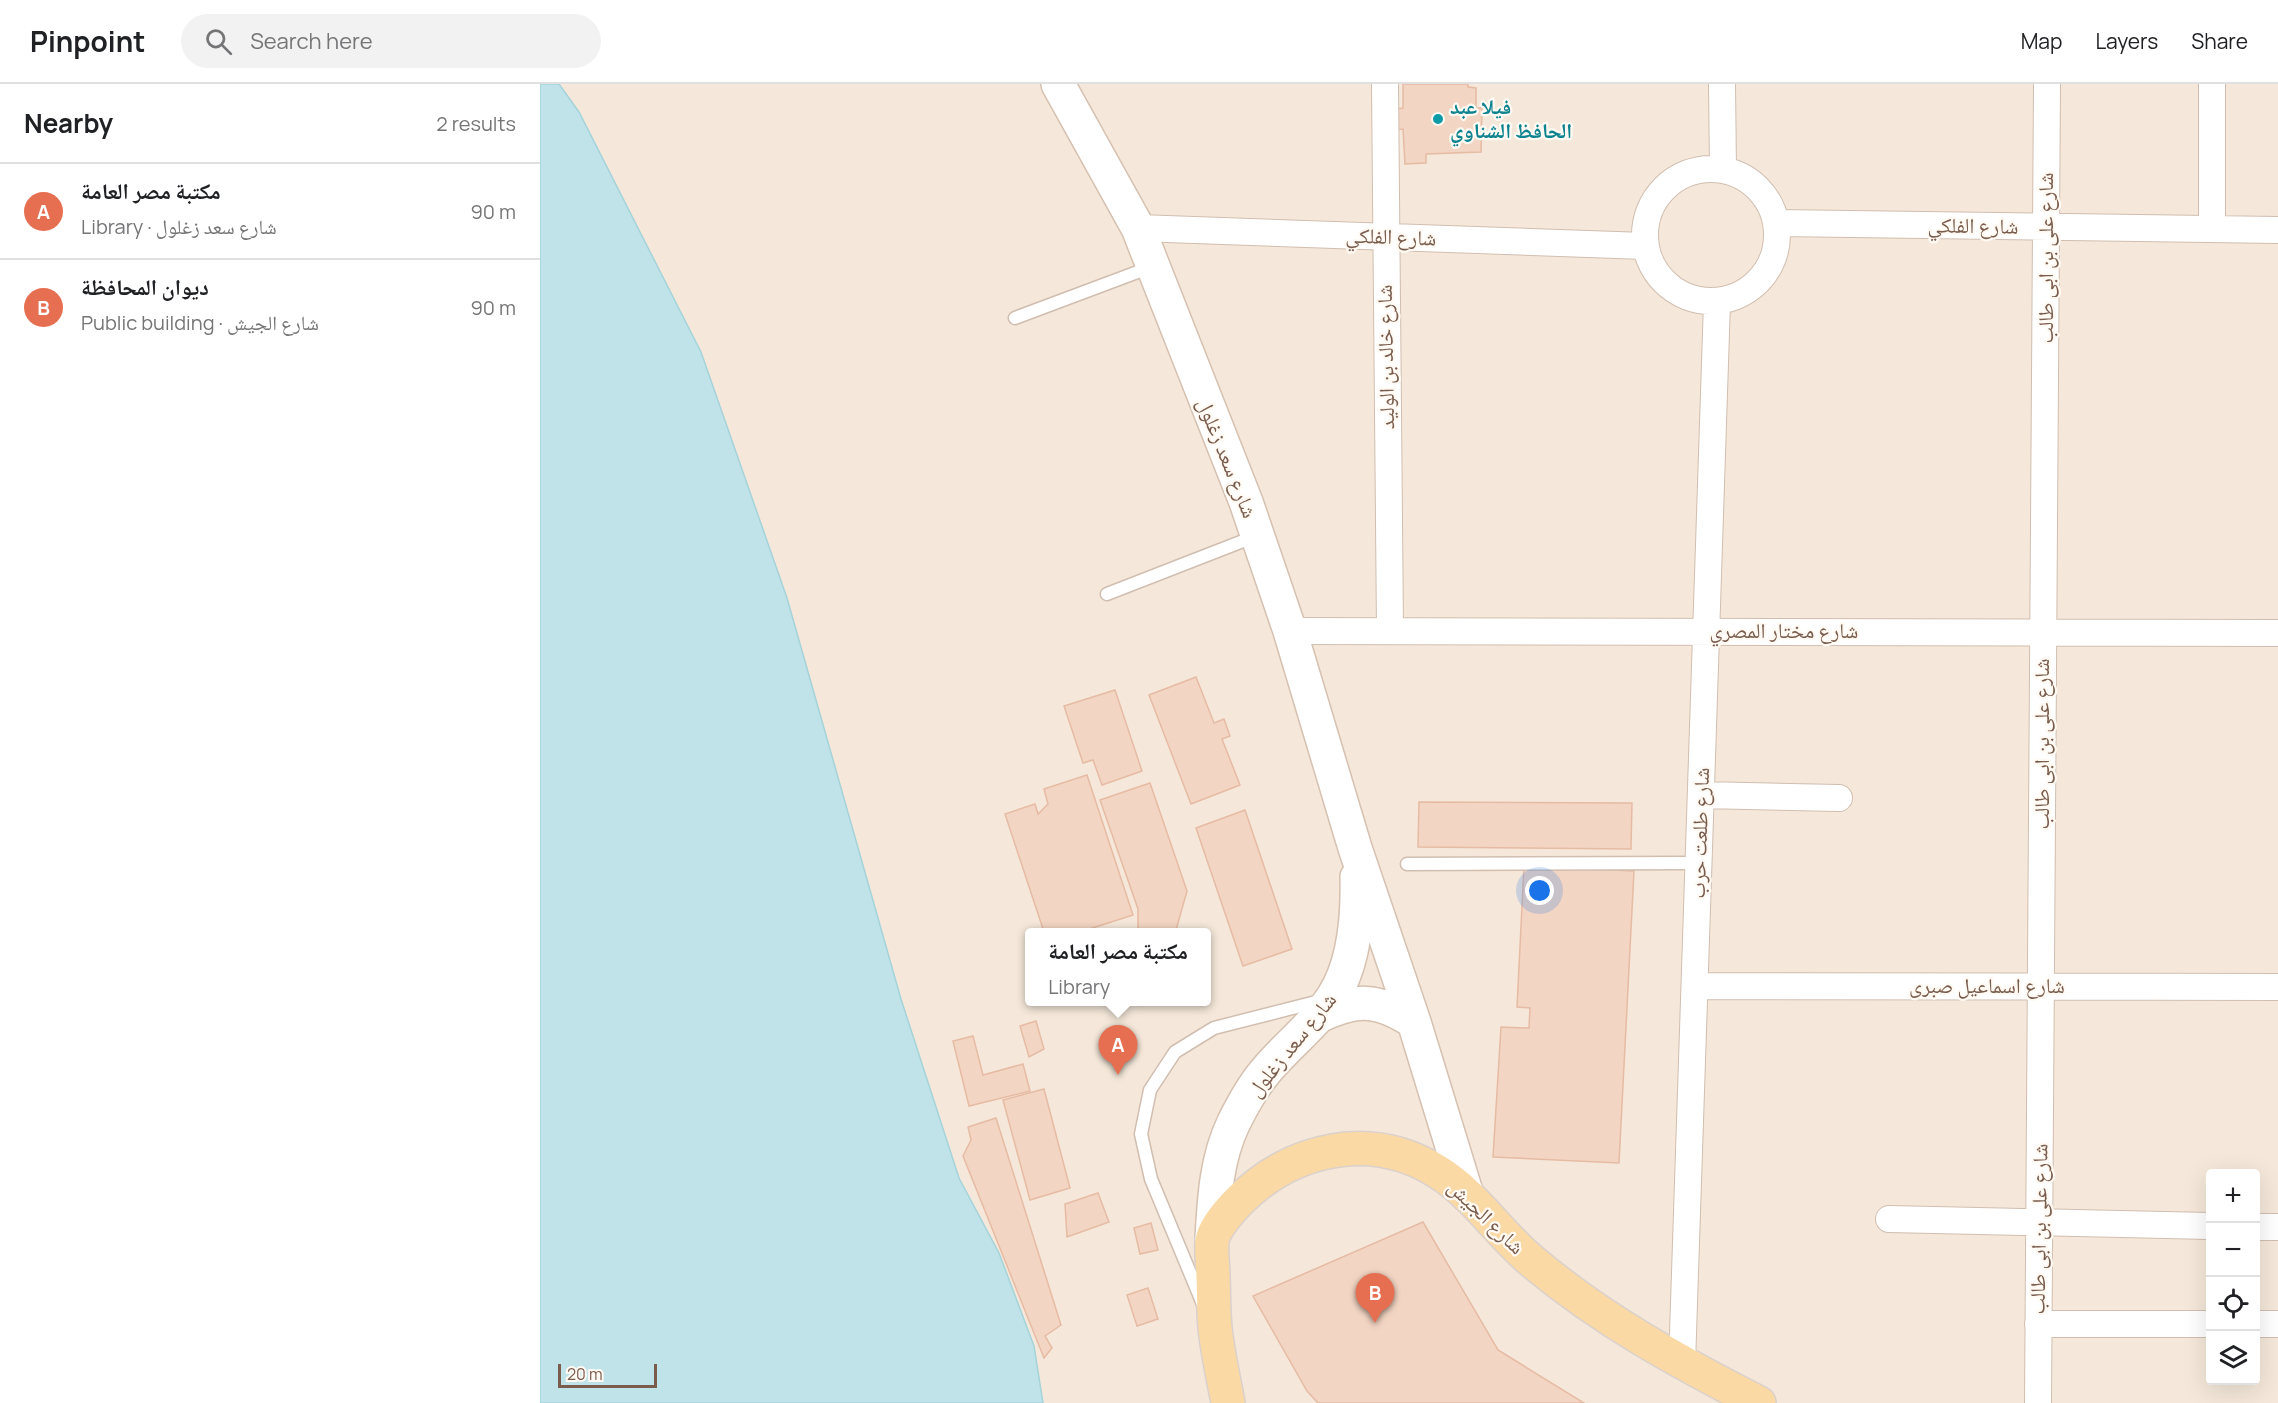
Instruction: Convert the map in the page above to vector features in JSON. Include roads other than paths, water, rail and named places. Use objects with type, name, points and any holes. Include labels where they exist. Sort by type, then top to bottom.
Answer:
[{"type":"main road","name":"شارع سعد زغلول","points":[[1058,84],[1138,228],[1257,535],[1290,631],[1355,848],[1414,1022],[1467,1195]]},
{"type":"main road","name":"شارع سعد زغلول","points":[[1212,1239],[1216,1180],[1233,1123],[1264,1073],[1325,1008],[1344,978],[1358,914],[1355,848]]},
{"type":"main road","points":[[1325,1008],[1366,1002],[1392,1008],[1414,1022]]},
{"type":"main road","name":"شارع الجيش","points":[[1212,1239],[1232,1207],[1259,1181],[1292,1162],[1328,1151],[1366,1148],[1403,1155],[1438,1171],[1467,1195],[1531,1261],[1604,1317],[1683,1364],[1759,1403]]},
{"type":"main road","points":[[1212,1239],[1215,1334],[1228,1403]]},
{"type":"street","name":"شارع خالد بن الوليد","points":[[1384,84],[1390,630]]},
{"type":"street","points":[[1722,84],[1723,170]]},
{"type":"street","name":"شارع على بن ابى طالب","points":[[2038,1403],[2047,84]]},
{"type":"street","points":[[2212,84],[2212,229]]},
{"type":"street","points":[[1702,169],[1723,170],[1742,176],[1758,188],[1770,204],[1776,223],[1777,245],[1770,266],[1764,275],[1757,284],[1739,296],[1718,302],[1698,301],[1678,294],[1662,282],[1651,265],[1645,246],[1645,225],[1652,204],[1664,188],[1682,175],[1702,169]]},
{"type":"street","name":"شارع الفلكي","points":[[1776,223],[2278,230]]},
{"type":"street","name":"شارع الفلكي","points":[[1138,228],[1645,246]]},
{"type":"street","name":"شارع طلعت حرب","points":[[1683,1364],[1718,302]]},
{"type":"street","name":"شارع مختار المصري","points":[[1290,631],[2278,633]]},
{"type":"street","points":[[1702,795],[1839,798]]},
{"type":"street","name":"شارع اسماعيل صبرى","points":[[1696,986],[2278,987]]},
{"type":"street","points":[[1889,1219],[2206,1226]]},
{"type":"street","points":[[2260,1227],[2278,1227]]},
{"type":"street","points":[[2038,1324],[2206,1324]]},
{"type":"street","points":[[2260,1324],[2278,1324]]},
{"type":"lane","points":[[1015,318],[1152,267]]},
{"type":"lane","points":[[1107,594],[1257,535]]},
{"type":"lane","points":[[1407,864],[1699,863]]},
{"type":"lane","points":[[1215,1334],[1151,1179],[1141,1134],[1150,1090],[1175,1052],[1214,1028],[1325,1008]]},
{"type":"water","points":[[540,84],[559,84],[579,112],[701,352],[787,598],[901,999],[959,1178],[999,1253],[1034,1346],[1043,1403],[540,1403]]},
{"type":"place","name":"فيلا عبد الحافظ الشناوي","points":[[1438,119]]},
{"type":"place","name":"مكتبة مصر العامة","points":[[1118,1075]]},
{"type":"place","name":"ديوان المحافظة","points":[[1375,1323]]}]
